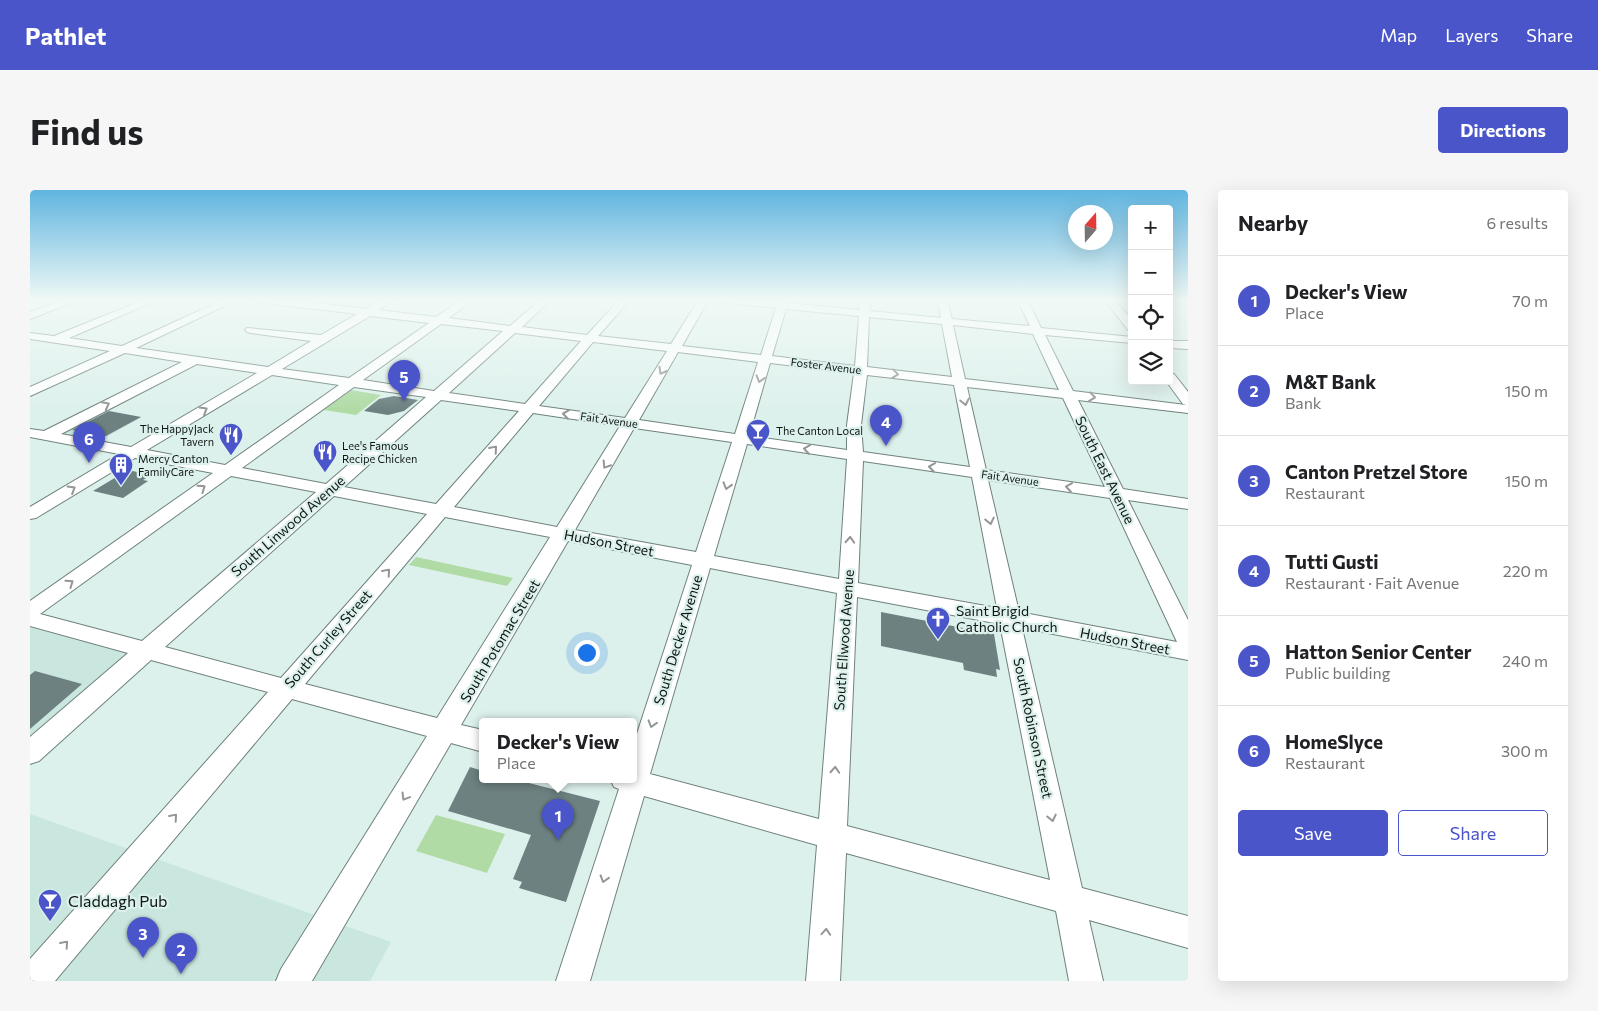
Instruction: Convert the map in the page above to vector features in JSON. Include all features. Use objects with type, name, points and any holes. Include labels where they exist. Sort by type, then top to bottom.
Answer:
[{"type":"street","name":"Fait Avenue","points":[[30,336],[1188,504]]},
{"type":"street","points":[[30,350],[65,336]]},
{"type":"street","points":[[30,392],[153,336]]},
{"type":"street","points":[[298,336],[323,339]]},
{"type":"street","points":[[30,514],[328,336]]},
{"type":"street","points":[[30,611],[416,336]]},
{"type":"street","name":"South Linwood Avenue","points":[[30,753],[505,336]]},
{"type":"street","name":"Foster Avenue","points":[[572,336],[1188,409]]},
{"type":"street","name":"South Potomac Street","points":[[293,981],[682,336]]},
{"type":"street","name":"South Decker Avenue","points":[[637,756],[702,561],[773,336]]},
{"type":"street","name":"South Ellwood Avenue","points":[[823,981],[848,588],[855,456],[854,425],[861,370],[863,336]]},
{"type":"street","name":"South Robinson Street","points":[[949,336],[1086,981]]},
{"type":"street","name":"South East Avenue","points":[[1041,336],[1188,642]]},
{"type":"street","points":[[1094,336],[1128,340]]},
{"type":"street","name":"South Curley Street","points":[[33,981],[590,338]]},
{"type":"street","points":[[1173,344],[1188,345]]},
{"type":"street","points":[[46,436],[195,360]]},
{"type":"street","points":[[1173,382],[1188,401]]},
{"type":"street","name":"Hudson Street","points":[[30,433],[1188,652]]},
{"type":"street","points":[[30,619],[479,740]]},
{"type":"street","points":[[637,782],[1188,932]]},
{"type":"street","name":"South Decker Avenue","points":[[572,981],[628,783]]},
{"type":"shaded area","points":[[98,410],[142,417],[89,447],[40,439]]},
{"type":"shaded area","points":[[30,619],[146,651],[30,753]]},
{"type":"shaded area","points":[[30,814],[391,942],[370,981],[30,981]]},
{"type":"green space","points":[[351,390],[381,395],[356,415],[324,410]]},
{"type":"green space","points":[[416,557],[513,578],[507,586],[409,565]]},
{"type":"green space","points":[[436,815],[505,834],[487,873],[416,851]]},
{"type":"building","points":[[394,396],[418,400],[404,411],[388,415],[364,411],[379,399]]},
{"type":"building","points":[[109,411],[141,417],[106,436],[72,430]]},
{"type":"building","name":"Mercy Canton FamilyCare","points":[[128,470],[151,475],[143,480],[148,481],[123,498],[93,491]]},
{"type":"building","name":"Saint Brigid Catholic Church","points":[[881,612],[994,634],[1000,670],[996,669],[997,677],[964,670],[963,663],[881,646]]},
{"type":"building","points":[[35,671],[82,684],[30,729],[30,675]]},
{"type":"building","points":[[470,767],[479,770],[479,783],[529,783],[600,801],[566,902],[519,888],[522,882],[513,879],[531,835],[448,811]]},
{"type":"place","name":"Hatton Senior Center","points":[[404,401]]},
{"type":"place","name":"Tutti Gusti","points":[[886,446]]},
{"type":"place","name":"The Canton Local","points":[[758,452]]},
{"type":"place","name":"The HappyJack Tavern","points":[[231,456]]},
{"type":"place","name":"HomeSlyce","points":[[89,463]]},
{"type":"place","name":"Lee's Famous Recipe Chicken","points":[[325,473]]},
{"type":"place","name":"Mercy Canton FamilyCare","points":[[121,486]]},
{"type":"place","name":"Saint Brigid Catholic Church","points":[[938,640]]},
{"type":"place","name":"Decker's View","points":[[558,840]]},
{"type":"place","name":"Claddagh Pub","points":[[50,922]]},
{"type":"place","name":"Canton Pretzel Store","points":[[143,958]]},
{"type":"place","name":"M&T Bank","points":[[181,974]]}]
